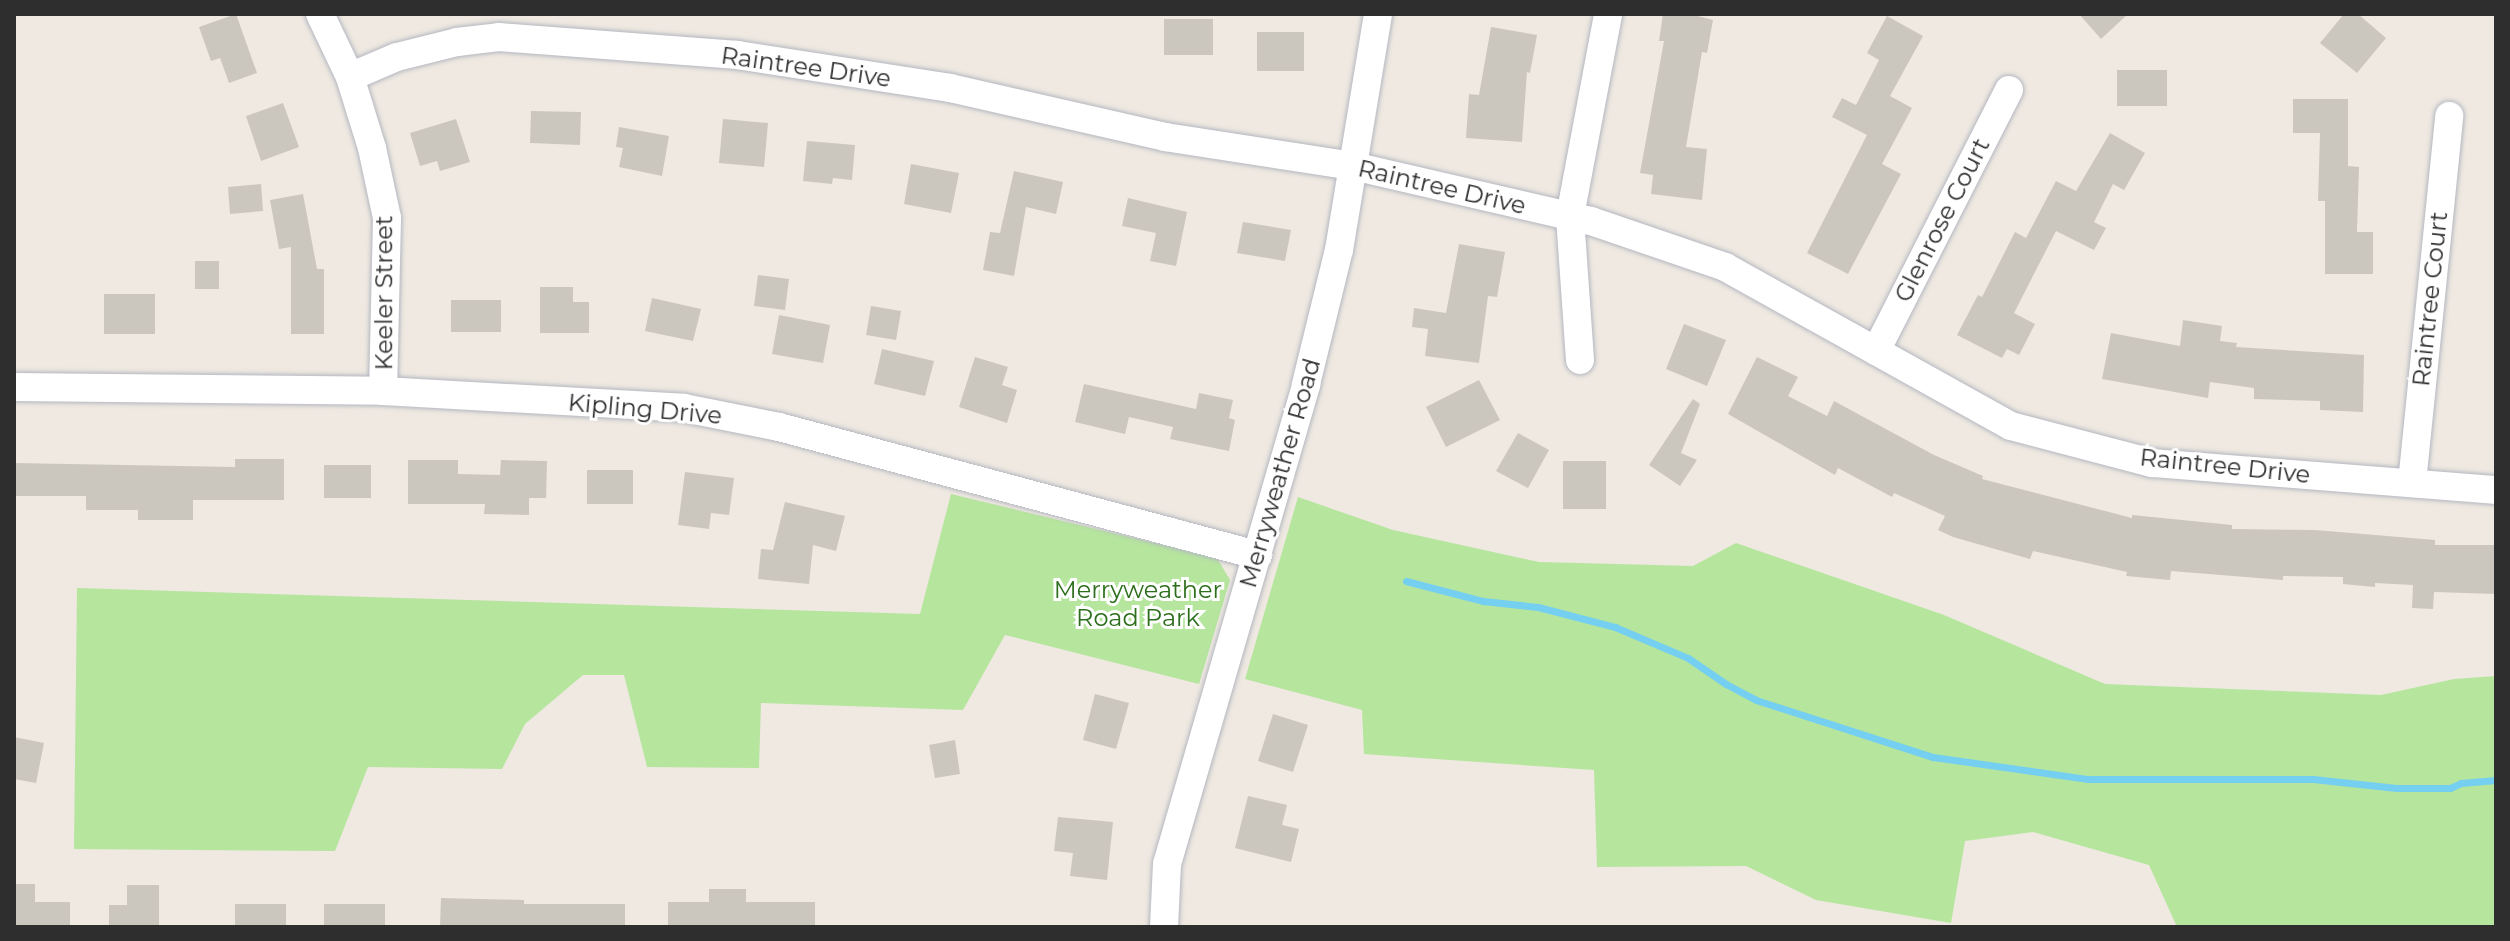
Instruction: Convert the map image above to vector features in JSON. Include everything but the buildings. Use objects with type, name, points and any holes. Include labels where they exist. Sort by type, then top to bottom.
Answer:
[{"type":"street","name":"Keeler Street","points":[[320,14],[350,77],[372,148],[387,218],[383,391]]},
{"type":"street","name":"Merryweather Road","points":[[1164,927],[1167,864],[1258,555],[1314,354],[1339,250],[1378,14]]},
{"type":"street","points":[[1580,360],[1570,216],[1608,14]]},
{"type":"street","name":"Raintree Drive","points":[[350,77],[397,57],[457,42],[499,37],[737,55],[950,88],[1165,137],[1353,166],[1570,216],[1725,267],[2011,426],[2152,463],[2496,490]]},
{"type":"street","name":"Glenrose Court","points":[[1876,351],[2009,90]]},
{"type":"street","name":"Raintree Court","points":[[2412,483],[2449,116]]},
{"type":"street","name":"Kipling Drive","points":[[14,387],[383,391],[684,408],[779,427],[1258,555]]},
{"type":"green space","name":"Merryweather Road Park","points":[[951,494],[1217,558],[1230,580],[1199,684],[1005,635],[963,710],[761,703],[759,768],[647,767],[624,675],[583,675],[525,724],[502,769],[368,767],[335,851],[74,849],[77,588],[920,614]]},
{"type":"green space","points":[[1298,497],[1393,530],[1539,562],[1693,566],[1736,543],[1944,615],[2105,684],[2381,695],[2454,679],[2496,676],[2496,927],[2177,927],[2149,865],[2033,832],[1965,841],[1951,923],[1816,900],[1746,866],[1597,867],[1594,770],[1364,754],[1362,710],[1245,679]]},
{"type":"waterway","points":[[1406,581],[1483,601],[1538,607],[1615,627],[1688,658],[1756,700],[1933,757],[2088,779],[2313,779],[2397,788],[2450,788],[2461,783],[2496,780]]}]
